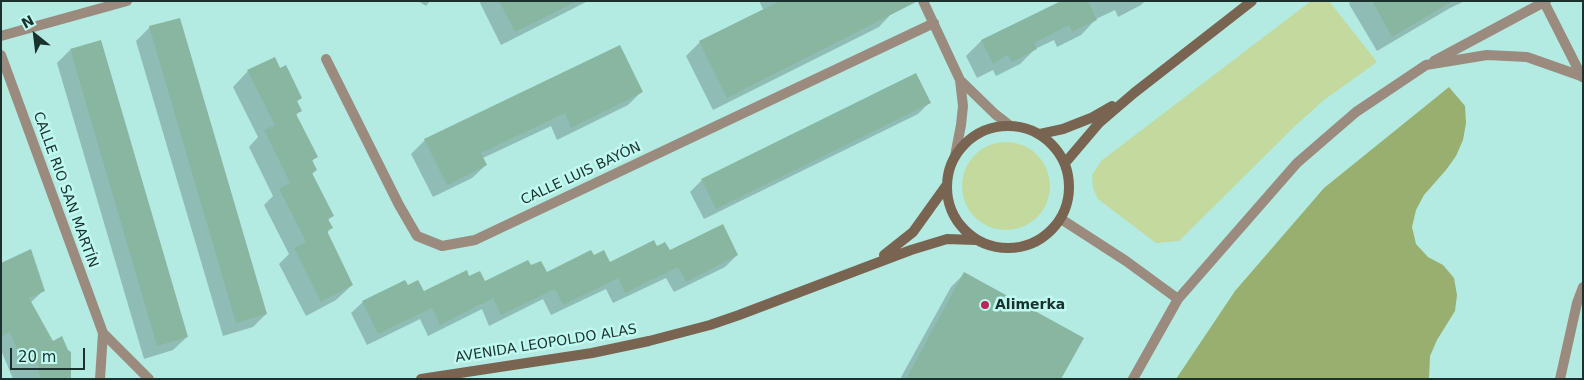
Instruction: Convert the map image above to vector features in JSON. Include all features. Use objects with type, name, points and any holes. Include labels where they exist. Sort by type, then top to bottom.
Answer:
[{"type":"main road","points":[[1065,163],[1099,123],[1248,3]]},
{"type":"main road","points":[[1040,134],[1063,129],[1091,118],[1134,93]]},
{"type":"main road","points":[[1009,125],[1025,128],[1040,134],[1054,146],[1065,163],[1070,182],[1068,201],[1061,219],[1048,234],[1032,244],[1013,249],[994,247],[976,240],[960,226],[950,207],[946,186],[949,170],[955,156],[969,139],[988,129],[1009,125]]},
{"type":"main road","name":"AVENIDA LEOPOLDO ALAS","points":[[873,263],[913,232],[946,186]]},
{"type":"main road","name":"AVENIDA LEOPOLDO ALAS","points":[[420,379],[592,353],[649,341],[710,325],[739,315],[911,250],[947,239],[976,240]]},
{"type":"street","points":[[1,36],[127,1]]},
{"type":"street","points":[[923,1],[960,80],[963,106],[955,156]]},
{"type":"street","points":[[1133,379],[1178,298],[1297,163],[1356,112],[1426,66],[1545,2],[1582,77]]},
{"type":"street","name":"CALLE LUIS BAYÓN","points":[[326,59],[399,205],[417,236],[442,246],[475,240],[934,23]]},
{"type":"street","name":"CALLE RIO SAN MARTÍN","points":[[1,55],[103,333],[100,379]]},
{"type":"street","points":[[1426,66],[1487,55],[1527,57],[1582,77]]},
{"type":"street","points":[[960,80],[1009,125]]},
{"type":"street","points":[[1061,219],[1126,261],[1178,298]]},
{"type":"street","points":[[1560,379],[1577,303],[1583,287]]},
{"type":"street","name":"CALLE RIO SAN MARTÍN","points":[[103,333],[149,379]]},
{"type":"green space","points":[[1311,1],[1329,1],[1377,62],[1324,100],[1295,126],[1179,241],[1156,243],[1098,199],[1093,188],[1092,175],[1101,161]]},
{"type":"green space","points":[[1449,87],[1465,106],[1466,123],[1463,140],[1456,156],[1424,195],[1416,210],[1412,227],[1416,244],[1428,257],[1443,265],[1454,278],[1457,295],[1455,311],[1437,340],[1430,356],[1429,379],[1176,379],[1235,291],[1324,188]]},
{"type":"green space","points":[[1006,142],[1023,145],[1037,155],[1047,169],[1050,186],[1047,203],[1037,217],[1023,227],[1006,230],[989,227],[975,217],[965,203],[962,186],[965,169],[975,155],[989,145]]},
{"type":"building","points":[[499,1],[577,1],[515,32]]},
{"type":"building","points":[[780,1],[916,2],[727,98],[699,41]]},
{"type":"building","points":[[1061,1],[1088,1],[1097,20],[1072,32],[1069,25],[1034,43],[1037,49],[1012,62],[1008,55],[993,64],[981,40]]},
{"type":"building","points":[[1372,1],[1453,1],[1392,37]]},
{"type":"building","points":[[180,18],[267,314],[236,323],[149,26]]},
{"type":"building","points":[[101,40],[188,337],[157,346],[70,49]]},
{"type":"building","points":[[620,45],[643,92],[571,128],[565,113],[481,153],[487,165],[447,185],[424,139]]},
{"type":"building","points":[[275,57],[280,68],[286,65],[302,98],[297,101],[302,111],[296,114],[318,157],[312,160],[317,170],[312,173],[334,216],[328,219],[333,228],[327,231],[353,285],[321,302],[294,248],[306,242],[279,189],[290,183],[264,130],[275,125],[247,70]]},
{"type":"building","points":[[916,73],[931,103],[716,209],[701,179]]},
{"type":"building","points":[[723,224],[738,255],[686,282],[678,267],[625,293],[618,278],[563,305],[555,289],[501,315],[493,298],[440,325],[432,308],[378,334],[362,301],[405,280],[408,285],[418,280],[426,295],[424,291],[467,270],[469,276],[480,271],[485,281],[528,260],[531,265],[541,261],[547,272],[591,250],[594,255],[604,250],[610,262],[654,240],[657,246],[665,242],[670,250]]},
{"type":"building","points":[[31,249],[45,291],[29,298],[53,341],[62,336],[68,350],[71,352],[71,379],[40,379],[37,356],[25,362],[19,354],[10,332],[1,336],[1,263]]},
{"type":"building","name":"Alimerka","points":[[964,272],[1084,338],[1061,379],[906,379]]},
{"type":"place","name":"Alimerka","points":[[985,305]]}]
